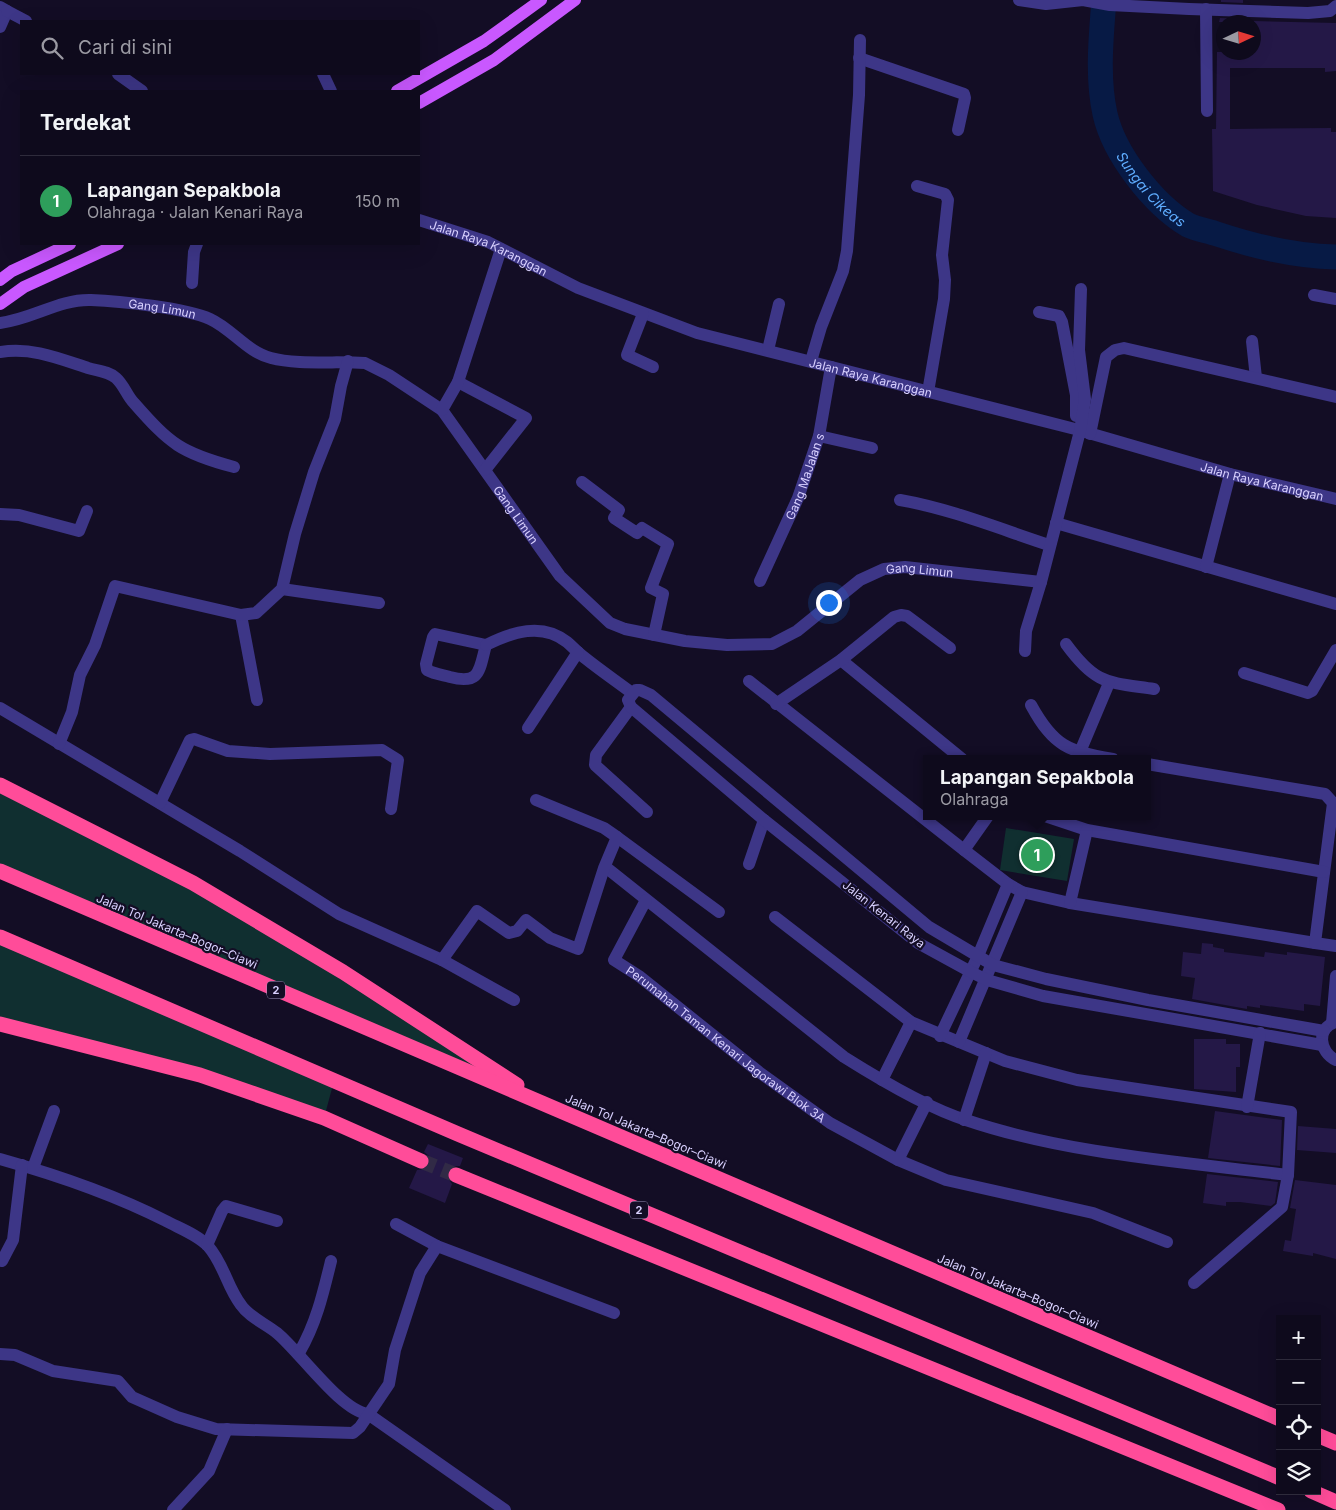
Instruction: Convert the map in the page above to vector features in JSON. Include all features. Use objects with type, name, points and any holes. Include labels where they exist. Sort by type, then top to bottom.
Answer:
[{"type":"highway","points":[[0,786],[194,883],[343,972],[552,1108]]},
{"type":"highway","name":"Jalan Tol Jakarta–Bogor–Ciawi","points":[[0,871],[1276,1417]]},
{"type":"highway","name":"2","points":[[0,937],[467,1138],[1276,1476]]},
{"type":"highway","points":[[0,1024],[200,1075],[324,1118],[421,1161]]},
{"type":"highway","points":[[456,1175],[1278,1510]]},
{"type":"highway","points":[[1321,1437],[1336,1443]]},
{"type":"highway","points":[[1320,1495],[1336,1502]]},
{"type":"main road","points":[[398,90],[484,41],[541,0]]},
{"type":"main road","points":[[420,103],[494,60],[575,0]]},
{"type":"main road","points":[[0,280],[12,271],[68,245]]},
{"type":"main road","points":[[0,304],[24,287],[116,245]]},
{"type":"street","points":[[1019,0],[1046,4],[1083,0],[1110,5],[1308,13],[1330,11],[1336,8]]},
{"type":"street","points":[[0,27],[4,9],[24,20]]},
{"type":"street","points":[[1206,9],[1207,111]]},
{"type":"street","points":[[811,361],[834,290],[843,271],[847,251],[851,216],[860,40]]},
{"type":"street","points":[[859,58],[964,94],[958,130]]},
{"type":"street","points":[[119,75],[141,90]]},
{"type":"street","points":[[323,75],[331,90]]},
{"type":"street","points":[[916,186],[945,194],[948,200],[942,247],[945,280],[944,299],[928,392]]},
{"type":"street","name":"Jalan Raya Karanggan","points":[[420,220],[488,242],[578,288],[697,333],[1082,431],[1230,474],[1336,499]]},
{"type":"street","points":[[192,283],[194,252],[197,245]]},
{"type":"street","points":[[442,410],[458,382],[501,249]]},
{"type":"street","points":[[1081,289],[1079,350],[1085,399],[1082,431]]},
{"type":"street","points":[[1314,295],[1336,299]]},
{"type":"street","name":"Gang Limun","points":[[0,323],[34,316],[74,300],[109,301],[186,312],[211,320],[247,346],[271,358],[365,363],[378,368],[442,410],[560,576],[610,623],[625,630],[685,641],[727,645],[772,644],[797,632],[860,580],[884,569],[905,567],[1041,582]]},
{"type":"street","points":[[768,350],[779,304]]},
{"type":"street","points":[[1039,312],[1059,316],[1062,322],[1082,431]]},
{"type":"street","points":[[643,314],[627,355],[653,367]]},
{"type":"street","points":[[1252,341],[1256,378]]},
{"type":"street","points":[[1025,650],[1026,631],[1082,431],[1106,358],[1115,350],[1124,348],[1336,397]]},
{"type":"street","points":[[0,352],[14,350],[39,352],[104,371],[116,378],[132,400],[175,446],[202,458],[234,467]]},
{"type":"street","points":[[59,744],[72,712],[80,676],[95,645],[115,586],[242,615],[256,613],[282,589],[295,534],[314,472],[336,419],[341,386],[348,362]]},
{"type":"street","name":"Gang MaJalan s","points":[[760,581],[798,498],[819,436],[831,367]]},
{"type":"street","points":[[458,382],[526,418],[485,470]]},
{"type":"street","points":[[819,436],[872,448]]},
{"type":"street","points":[[1206,567],[1230,474]]},
{"type":"street","points":[[582,482],[619,510],[614,518],[637,533],[642,528],[668,544],[650,588],[663,594],[654,635]]},
{"type":"street","points":[[900,500],[942,508],[957,516],[1049,545]]},
{"type":"street","points":[[0,514],[19,515],[80,531],[87,511]]},
{"type":"street","points":[[1056,523],[1336,604]]},
{"type":"street","points":[[282,589],[379,604]]},
{"type":"street","points":[[242,615],[257,700]]},
{"type":"street","points":[[776,704],[841,660],[894,617],[907,616],[950,648]]},
{"type":"street","name":"Jalan Kenari Raya","points":[[486,644],[505,635],[530,630],[549,633],[566,641],[632,692],[640,690],[651,695],[929,927],[993,965],[1046,979],[1148,1000],[1330,1025]]},
{"type":"street","points":[[436,634],[486,644],[478,671],[469,680],[433,673],[426,667],[433,637],[436,634]]},
{"type":"street","points":[[1066,644],[1086,670],[1109,683],[1154,689]]},
{"type":"street","points":[[1244,673],[1308,693],[1312,692],[1336,650]]},
{"type":"street","points":[[528,728],[578,652]]},
{"type":"street","points":[[841,660],[957,755]]},
{"type":"street","points":[[750,681],[776,704],[923,818]]},
{"type":"street","points":[[1078,755],[1109,683]]},
{"type":"street","points":[[632,692],[628,700],[631,707],[596,755],[595,765],[647,812]]},
{"type":"street","points":[[1031,705],[1044,729],[1077,755]]},
{"type":"street","name":"Jalan Kenari Raya","points":[[631,707],[764,820],[918,943],[970,972],[987,980],[1043,996],[1322,1045]]},
{"type":"street","points":[[0,708],[160,803],[339,914],[442,960],[514,1000]]},
{"type":"street","points":[[160,803],[190,740],[194,739],[228,751],[270,754],[382,750],[398,760],[391,809]]},
{"type":"street","points":[[1151,765],[1325,794],[1333,803],[1315,943]]},
{"type":"street","points":[[536,800],[604,828],[719,912]]},
{"type":"street","points":[[749,864],[764,820]]},
{"type":"street","points":[[925,820],[1008,884],[1022,892],[1070,904],[1336,946]]},
{"type":"street","points":[[964,850],[985,820]]},
{"type":"street","points":[[1057,820],[1087,830],[1324,872]]},
{"type":"street","points":[[1070,904],[1087,830]]},
{"type":"street","points":[[442,960],[477,911],[509,933],[516,931],[526,920],[550,938],[578,949],[604,868],[617,837]]},
{"type":"street","points":[[608,869],[844,1057],[882,1080],[964,1120],[1026,1137],[1137,1156],[1288,1175]]},
{"type":"street","points":[[940,1036],[978,956],[1008,884]]},
{"type":"street","points":[[960,1042],[1022,892]]},
{"type":"street","name":"Perumahan Taman Kenari Jagorawi Blok 3A","points":[[646,900],[614,960],[639,976],[759,1072],[830,1123],[898,1160]]},
{"type":"street","points":[[775,917],[911,1022],[986,1054],[1005,1061],[1077,1080],[1247,1107],[1291,1112],[1288,1175],[1284,1201],[1278,1212],[1194,1283]]},
{"type":"street","points":[[1336,976],[1330,1025],[1322,1045],[1328,1056],[1336,1060]]},
{"type":"street","points":[[882,1080],[911,1022]]},
{"type":"street","points":[[1247,1107],[1260,1033]]},
{"type":"street","points":[[964,1120],[986,1054]]},
{"type":"street","points":[[927,1102],[898,1160],[946,1180],[1093,1213],[1167,1242]]},
{"type":"street","points":[[2,1261],[13,1240],[28,1166],[54,1111]]},
{"type":"street","points":[[0,1158],[94,1189],[145,1211],[207,1245],[222,1263],[235,1297],[242,1307],[276,1332],[299,1353],[334,1393],[359,1413],[368,1414],[505,1510]]},
{"type":"street","points":[[207,1245],[226,1206],[277,1221]]},
{"type":"street","points":[[396,1224],[437,1246],[614,1313]]},
{"type":"street","points":[[0,1354],[15,1355],[53,1371],[118,1381],[132,1397],[201,1425],[227,1429],[346,1434],[357,1430],[389,1384],[395,1350],[420,1273],[437,1246]]},
{"type":"street","points":[[299,1353],[310,1335],[317,1316],[331,1261]]},
{"type":"street","points":[[173,1510],[210,1470],[227,1429]]},
{"type":"green space","points":[[0,785],[193,883],[552,1108],[0,871]]},
{"type":"green space","points":[[1006,828],[1074,839],[1067,881],[1000,870]]},
{"type":"green space","points":[[0,937],[334,1081],[324,1118],[0,1024]]},
{"type":"building","points":[[1221,0],[1243,0],[1243,3],[1221,2]]},
{"type":"building","points":[[1261,21],[1336,23],[1336,71],[1325,72],[1325,68],[1230,68],[1230,129],[1331,128],[1331,132],[1336,132],[1336,218],[1306,216],[1257,205],[1213,191],[1212,129],[1216,129],[1217,60],[1261,60]]},
{"type":"building","points":[[1202,943],[1213,944],[1213,947],[1224,949],[1224,952],[1264,957],[1265,952],[1287,955],[1287,952],[1325,957],[1320,1006],[1304,1004],[1304,1011],[1260,1005],[1260,1008],[1247,1006],[1247,1009],[1192,999],[1195,978],[1181,976],[1183,952],[1201,954]]},
{"type":"building","points":[[1194,1039],[1226,1039],[1226,1044],[1240,1044],[1240,1067],[1236,1067],[1236,1092],[1194,1089]]},
{"type":"building","points":[[1215,1111],[1282,1120],[1280,1166],[1208,1158]]},
{"type":"building","points":[[1298,1126],[1336,1129],[1336,1153],[1297,1150]]},
{"type":"building","points":[[428,1144],[463,1158],[460,1166],[454,1166],[448,1171],[447,1177],[452,1184],[445,1203],[409,1188],[417,1170],[426,1169],[430,1164],[429,1156],[424,1152]]},
{"type":"building","points":[[1207,1174],[1278,1182],[1275,1203],[1271,1206],[1226,1202],[1226,1206],[1203,1203]]},
{"type":"building","points":[[1295,1180],[1336,1185],[1336,1259],[1313,1253],[1313,1256],[1283,1251],[1285,1240],[1291,1241],[1296,1209],[1290,1208]]},
{"type":"waterway","name":"Sungai Cikeas","points":[[1104,0],[1100,72],[1105,114],[1117,145],[1126,161],[1149,191],[1175,216],[1195,228],[1275,250],[1305,255],[1336,257]]},
{"type":"tunnel","points":[[421,1161],[456,1175]]},
{"type":"place","name":"Lapangan Sepakbola","points":[[1037,855]]}]
